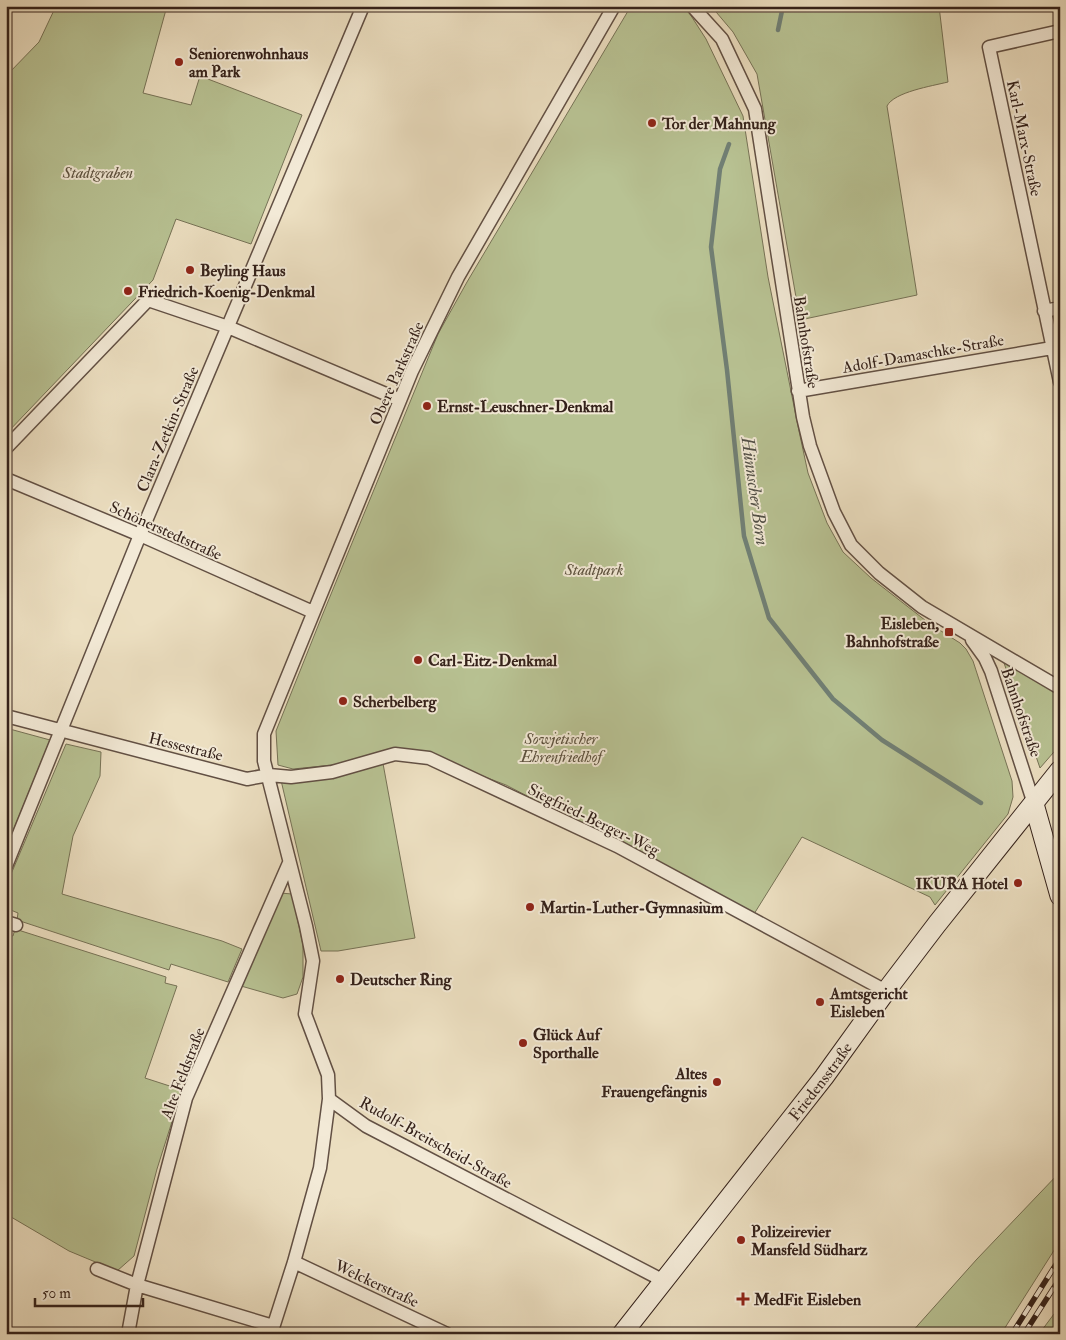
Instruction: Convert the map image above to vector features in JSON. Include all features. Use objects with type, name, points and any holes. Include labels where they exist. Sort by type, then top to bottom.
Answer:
[{"type":"main road","name":"Friedensstraße","points":[[622,1334],[829,1070],[886,991],[969,883],[1060,770]]},
{"type":"main road","points":[[1034,804],[1060,896]]},
{"type":"street","name":"Clara-Zetkin-Straße","points":[[6,866],[140,535],[363,6]]},
{"type":"street","name":"Obere Parkstraße","points":[[269,774],[264,761],[264,734],[312,612],[412,371],[458,277],[614,6]]},
{"type":"street","name":"Bahnhofstraße","points":[[692,6],[722,39],[755,109],[798,391],[810,446],[834,512],[851,546],[878,573],[922,607],[1060,688]]},
{"type":"street","name":"Karl-Marx-Straße","points":[[1060,31],[989,47],[1060,382]]},
{"type":"street","points":[[6,448],[148,300],[228,327],[400,400]]},
{"type":"street","points":[[1044,311],[1060,308]]},
{"type":"street","name":"Adolf-Damaschke-Straße","points":[[798,391],[1052,348]]},
{"type":"street","name":"Schönerstedtstraße","points":[[6,479],[140,535],[312,612]]},
{"type":"street","name":"Bahnhofstraße","points":[[969,636],[985,658],[991,672],[1034,804]]},
{"type":"street","name":"Hessestraße","points":[[6,716],[247,779],[269,774]]},
{"type":"street","name":"Siegfried-Berger-Weg","points":[[269,774],[291,777],[332,772],[395,754],[429,758],[617,846],[886,991]]},
{"type":"street","points":[[97,1269],[136,1285],[272,1330],[294,1262],[320,1168],[329,1099],[328,1075],[305,1014],[313,961],[306,926],[275,807],[269,774]]},
{"type":"street","name":"Alte Feldstraße","points":[[128,1334],[136,1285],[186,1098],[289,863]]},
{"type":"street","name":"Rudolf-Breitscheid-Straße","points":[[329,1099],[366,1126],[664,1281]]},
{"type":"street","name":"Welckerstraße","points":[[294,1262],[447,1334]]},
{"type":"green space","name":"Stadtgraben","points":[[56,6],[167,6],[143,93],[191,105],[200,76],[302,115],[251,244],[176,219],[153,280],[6,434],[7,75],[39,42]]},
{"type":"green space","name":"Stadtpark","points":[[631,6],[680,6],[688,11],[706,39],[743,116],[768,277],[799,431],[808,473],[827,523],[843,552],[871,578],[930,624],[960,643],[973,661],[1012,781],[1013,797],[1008,814],[935,905],[930,897],[802,837],[754,914],[506,785],[430,756],[407,749],[342,764],[293,769],[278,765],[276,731],[438,334]]},
{"type":"green space","points":[[711,6],[939,6],[948,82],[905,93],[891,101],[887,106],[917,295],[800,320],[757,74],[733,32]]},
{"type":"green space","points":[[1003,660],[1060,691],[1060,745],[1040,768]]},
{"type":"green space","points":[[6,728],[50,740],[6,848]]},
{"type":"green space","points":[[66,744],[101,752],[100,776],[73,836],[62,894],[222,941],[242,949],[228,982],[171,964],[169,970],[17,920],[18,913],[6,908],[6,886]]},
{"type":"green space","points":[[382,758],[415,938],[338,951],[321,951],[280,776]]},
{"type":"green space","points":[[280,893],[292,894],[303,945],[303,977],[297,994],[283,998],[241,986]]},
{"type":"green space","points":[[15,929],[166,977],[165,983],[177,986],[145,1078],[182,1090],[157,1169],[134,1256],[117,1271],[69,1251],[6,1214],[6,935],[13,936]]},
{"type":"green space","points":[[1060,1172],[1060,1241],[1001,1334],[910,1334],[977,1259]]},
{"type":"green space","points":[[1060,1306],[1060,1334],[1039,1334]]},
{"type":"waterway","name":"Hünnscher Born","points":[[778,30],[783,6]]},
{"type":"waterway","name":"Hünnscher Born","points":[[729,144],[720,169],[711,247],[727,370],[744,536],[769,618],[833,699],[882,740],[981,803]]},
{"type":"railway","points":[[1012,1334],[1060,1258]]},
{"type":"railway","points":[[1024,1334],[1060,1278]]},
{"type":"place","name":"Seniorenwohnhaus am Park","points":[[179,62]]},
{"type":"place","name":"Tor der Mahnung","points":[[652,123]]},
{"type":"place","name":"Beyling Haus","points":[[190,270]]},
{"type":"place","name":"Friedrich-Koenig-Denkmal","points":[[128,291]]},
{"type":"place","name":"Ernst-Leuschner-Denkmal","points":[[427,406]]},
{"type":"place","name":"Eisleben, Bahnhofstraße","points":[[949,632]]},
{"type":"place","name":"Carl-Eitz-Denkmal","points":[[418,660]]},
{"type":"place","name":"Scherbelberg","points":[[343,701]]},
{"type":"place","name":"IKURA Hotel","points":[[1018,883]]},
{"type":"place","name":"Martin-Luther-Gymnasium","points":[[530,907]]},
{"type":"place","name":"Deutscher Ring","points":[[340,979]]},
{"type":"place","name":"Amtsgericht Eisleben","points":[[820,1002]]},
{"type":"place","name":"Glück Auf Sporthalle","points":[[523,1043]]},
{"type":"place","name":"Altes Frauengefängnis","points":[[717,1082]]},
{"type":"place","name":"Polizeirevier Mansfeld Südharz","points":[[741,1240]]},
{"type":"place","name":"MedFit Eisleben","points":[[743,1299]]},
{"type":"park label","name":"Sowjetischer Ehrenfriedhof","points":[[561,747]]}]
